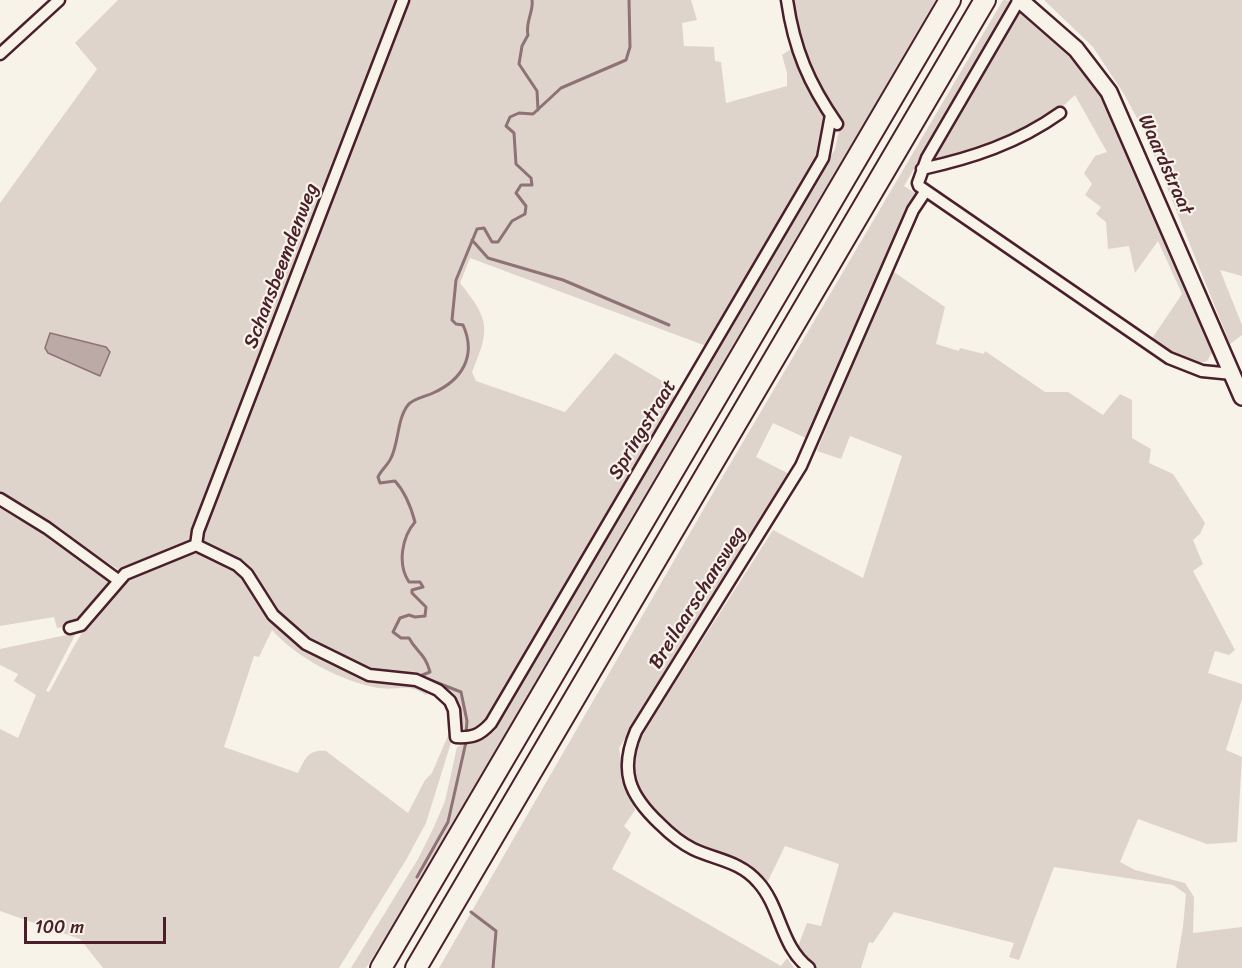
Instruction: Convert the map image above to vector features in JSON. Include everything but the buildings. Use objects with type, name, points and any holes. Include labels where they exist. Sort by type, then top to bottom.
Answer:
[{"type":"highway","points":[[381,968],[950,0]]},
{"type":"highway","points":[[416,968],[985,0]]},
{"type":"street","points":[[0,54],[59,0]]},
{"type":"street","name":"Schansbeemdenweg","points":[[196,545],[198,531],[403,0]]},
{"type":"street","name":"Springstraat","points":[[196,545],[237,565],[246,574],[273,615],[306,644],[369,675],[416,680],[438,690],[450,701],[454,710],[456,737],[469,738],[478,735],[491,723],[823,158],[834,119],[804,70],[792,31],[787,0]]},
{"type":"street","name":"Waardstraat","points":[[922,169],[1019,0],[1076,49],[1109,92],[1242,398]]},
{"type":"street","points":[[1060,113],[1017,140],[961,160],[922,169],[918,183],[925,192],[1169,358],[1202,371],[1232,374]]},
{"type":"street","name":"Breilaarschansweg","points":[[809,968],[791,950],[759,883],[739,866],[695,850],[670,833],[637,800],[631,787],[627,763],[636,730],[801,466],[913,210],[925,192]]},
{"type":"street","points":[[0,499],[47,528],[118,580]]},
{"type":"street","points":[[70,628],[76,628],[86,620],[118,580],[150,563],[184,552],[196,545]]},
{"type":"shaded area","points":[[118,0],[396,0],[394,6],[404,9],[408,0],[691,0],[697,20],[682,23],[684,46],[714,47],[715,61],[721,62],[726,103],[787,86],[787,73],[782,55],[791,49],[803,80],[826,120],[819,156],[709,347],[470,258],[460,283],[477,306],[484,325],[482,345],[472,372],[476,381],[565,412],[615,353],[664,382],[678,401],[484,725],[471,733],[465,731],[432,684],[426,695],[408,688],[378,688],[349,680],[307,659],[272,630],[259,657],[254,656],[224,747],[298,773],[311,753],[326,751],[408,813],[425,780],[432,773],[450,731],[454,733],[426,823],[406,860],[339,968],[103,968],[80,939],[0,911],[0,729],[18,738],[36,695],[14,681],[18,674],[0,665],[0,649],[76,633],[46,691],[49,692],[84,629],[118,587],[148,569],[197,553],[194,543],[119,570],[0,493],[0,203],[97,69],[75,43]]},
{"type":"shaded area","points":[[792,0],[936,0],[417,887],[366,968],[351,968],[418,859],[433,829],[445,801],[457,747],[486,735],[609,536],[835,149],[841,121],[804,49]]},
{"type":"shaded area","points":[[1003,0],[1014,1],[904,186],[915,193],[913,205],[810,440],[773,423],[756,457],[793,476],[619,748],[623,774],[635,810],[624,826],[631,833],[612,869],[781,966],[787,958],[794,968],[439,968],[713,493]]},
{"type":"shaded area","points":[[1044,0],[1242,0],[1242,276],[1220,270],[1242,325],[1242,335],[1230,344],[1145,133],[1124,94],[1093,47]]},
{"type":"shaded area","points":[[1022,10],[1083,65],[1105,97],[1211,344],[1212,353],[1207,361],[1200,363],[1185,360],[1151,340],[1182,294],[1158,241],[1135,273],[1129,246],[1108,249],[1106,222],[1096,214],[1101,207],[1085,195],[1092,184],[1084,173],[1095,156],[1107,152],[1075,95],[1060,109],[1003,144],[929,163]]},
{"type":"shaded area","points":[[891,270],[945,307],[936,344],[959,351],[960,348],[984,354],[985,351],[1045,392],[1068,392],[1103,415],[1120,394],[1132,400],[1132,438],[1151,449],[1149,463],[1173,474],[1205,523],[1200,534],[1193,540],[1203,564],[1193,571],[1235,650],[1229,655],[1215,651],[1208,673],[1242,684],[1242,699],[1226,750],[1242,757],[1237,842],[1207,844],[1138,819],[1120,862],[1135,870],[1185,883],[1194,897],[1193,933],[1242,927],[1242,968],[1176,968],[1186,894],[1173,885],[1054,867],[1019,960],[1009,957],[1014,943],[894,912],[873,943],[869,942],[861,968],[816,968],[797,949],[807,923],[821,926],[839,864],[785,846],[766,885],[689,841],[654,812],[641,796],[632,773],[637,742],[773,530],[863,578],[902,456],[850,436],[841,459],[817,451]]},
{"type":"shaded area","points":[[50,333],[106,347],[110,352],[100,376],[48,353],[45,348]]},
{"type":"shaded area","points":[[0,505],[34,525],[113,580],[78,624],[57,628],[54,617],[0,626]]},
{"type":"waterway","points":[[532,0],[528,35],[522,46],[519,64],[537,91],[538,110]]},
{"type":"waterway","points":[[466,734],[467,721],[461,692],[420,676],[430,672],[426,661],[409,638],[401,638],[393,632],[400,618],[409,615],[425,616],[426,607],[412,593],[412,590],[423,587],[420,582],[409,582],[403,567],[404,543],[415,522],[412,511],[399,485],[395,481],[380,483],[378,477],[391,458],[402,417],[408,405],[416,399],[443,388],[459,374],[464,366],[467,357],[467,336],[463,325],[456,324],[452,320],[456,280],[477,229],[484,228],[492,242],[498,242],[512,221],[525,214],[526,206],[516,193],[521,185],[532,185],[531,178],[516,164],[514,133],[506,126],[510,117],[519,113],[533,114],[561,88],[626,60],[630,47],[629,0]]},
{"type":"waterway","points":[[472,240],[488,258],[563,280],[669,325]]},
{"type":"waterway","points":[[417,877],[448,822],[466,742]]},
{"type":"waterway","points":[[471,912],[496,931],[493,968]]}]
